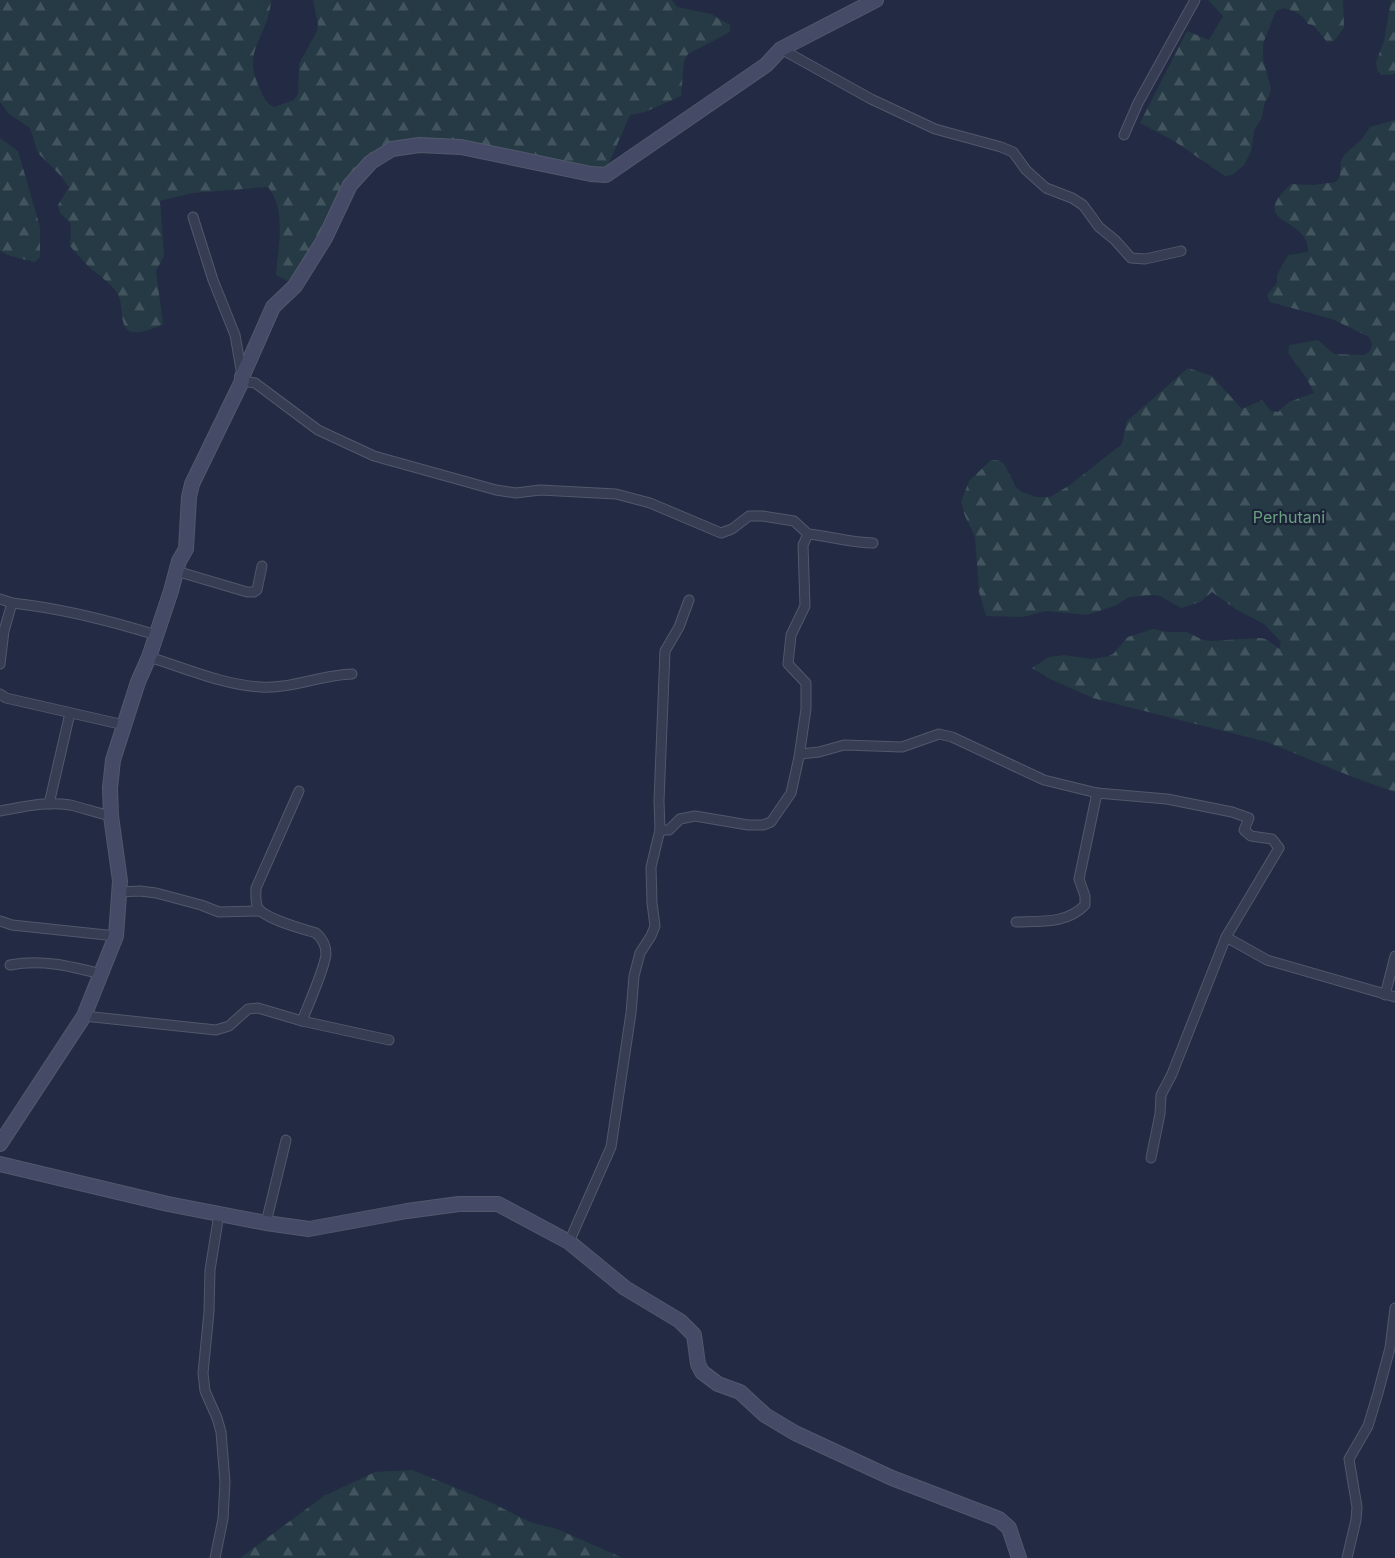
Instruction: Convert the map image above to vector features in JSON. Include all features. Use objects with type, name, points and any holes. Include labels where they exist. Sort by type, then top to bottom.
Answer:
[{"type":"street","points":[[0,1144],[84,1016],[116,936],[119,892],[111,816],[110,788],[113,760],[187,542],[189,497],[192,484],[273,307],[295,286],[325,238],[350,185],[371,162],[392,149],[419,145],[461,147],[591,174],[606,175],[766,65],[781,50],[876,0]]},
{"type":"street","points":[[1124,135],[1138,103],[1195,0]]},
{"type":"street","points":[[781,50],[871,99],[935,129],[1013,152],[1026,170],[1046,188],[1083,205],[1099,227],[1131,258],[1145,260],[1181,251]]},
{"type":"street","points":[[193,217],[213,279],[235,335],[242,379]]},
{"type":"street","points":[[242,379],[255,383],[318,430],[374,456],[496,490],[516,493],[540,490],[616,494],[650,504],[721,533],[732,529],[749,516],[762,516],[794,521],[808,534],[831,536],[855,543],[873,543]]},
{"type":"street","points":[[660,830],[669,830],[680,819],[695,816],[748,825],[763,825],[771,822],[791,793],[800,754],[806,709],[806,683],[788,664],[791,635],[805,606],[804,545],[808,534]]},
{"type":"street","points":[[176,571],[247,592],[254,592],[257,590],[262,566]]},
{"type":"street","points":[[0,599],[98,619],[156,635]]},
{"type":"street","points":[[569,1242],[611,1147],[631,1013],[634,976],[640,953],[655,926],[651,867],[660,830],[659,801],[665,651],[679,627],[689,600]]},
{"type":"street","points":[[0,664],[4,631],[12,603]]},
{"type":"street","points":[[149,657],[221,680],[261,687],[290,685],[318,678],[352,674]]},
{"type":"street","points":[[0,694],[6,698],[124,725]]},
{"type":"street","points":[[49,804],[70,713]]},
{"type":"street","points":[[800,754],[819,752],[844,745],[902,747],[939,735],[952,737],[1044,780],[1097,793],[1167,799],[1232,812],[1249,818],[1244,830],[1251,836],[1272,839],[1279,848],[1226,937],[1172,1074],[1161,1095],[1160,1114],[1151,1158]]},
{"type":"street","points":[[299,791],[256,888],[257,906],[265,915],[316,933],[325,943],[325,958],[302,1021]]},
{"type":"street","points":[[1016,922],[1060,919],[1078,912],[1085,905],[1080,879],[1097,793]]},
{"type":"street","points":[[0,811],[22,806],[49,804],[69,805],[111,816]]},
{"type":"street","points":[[119,892],[156,893],[219,912],[260,911]]},
{"type":"street","points":[[0,921],[12,925],[116,936]]},
{"type":"street","points":[[1226,937],[1267,960],[1390,996],[1395,956]]},
{"type":"street","points":[[10,964],[56,962],[101,974]]},
{"type":"street","points":[[84,1016],[216,1030],[229,1026],[252,1008],[389,1040]]},
{"type":"street","points":[[266,1223],[286,1140]]},
{"type":"street","points":[[0,1164],[59,1180],[219,1214],[314,1229],[407,1211],[483,1203],[498,1204],[569,1242],[625,1288],[690,1330],[694,1335],[698,1364],[702,1372],[718,1384],[740,1392],[765,1415],[795,1432],[892,1478],[999,1519],[1009,1528],[1019,1558]]},
{"type":"street","points":[[215,1558],[223,1519],[225,1482],[221,1432],[218,1418],[205,1390],[203,1373],[209,1312],[210,1270],[219,1214]]},
{"type":"street","points":[[1347,1558],[1357,1507],[1349,1459],[1368,1426],[1378,1394],[1390,1348],[1395,1308]]},
{"type":"green space","points":[[0,0],[271,0],[266,24],[254,53],[253,64],[263,95],[274,107],[294,100],[298,94],[299,64],[317,31],[318,24],[313,0],[672,0],[677,7],[711,14],[730,25],[730,32],[688,54],[684,61],[681,96],[645,112],[630,115],[606,170],[591,171],[461,144],[369,160],[293,284],[276,275],[280,230],[278,207],[268,187],[193,193],[160,201],[164,256],[156,271],[163,324],[140,332],[132,332],[124,325],[120,298],[114,289],[70,246],[71,224],[60,213],[58,205],[69,187],[38,153],[30,128],[9,114],[0,102]]},
{"type":"green space","points":[[1208,0],[1343,0],[1344,28],[1334,41],[1327,42],[1313,25],[1308,24],[1294,12],[1284,8],[1276,11],[1263,44],[1263,59],[1271,89],[1269,96],[1265,102],[1262,117],[1254,131],[1251,152],[1244,165],[1232,175],[1225,176],[1174,141],[1140,123],[1187,31],[1209,40],[1223,16]]},
{"type":"green space","points":[[1391,0],[1395,0],[1395,74],[1381,75],[1377,70],[1376,62],[1384,41]]},
{"type":"green space","name":"Perhutani","points":[[1395,120],[1395,792],[1267,742],[1093,698],[1050,679],[1032,668],[1049,657],[1064,655],[1091,659],[1106,657],[1113,654],[1128,637],[1153,629],[1187,632],[1209,641],[1261,638],[1268,640],[1279,649],[1281,642],[1264,624],[1237,610],[1212,592],[1200,602],[1181,608],[1160,596],[1153,595],[1129,597],[1115,606],[1087,615],[1046,611],[1023,617],[986,616],[979,592],[975,537],[961,502],[969,481],[991,460],[998,460],[1004,464],[1016,487],[1022,492],[1036,497],[1050,497],[1070,485],[1122,444],[1127,421],[1188,368],[1212,376],[1242,409],[1262,400],[1271,411],[1278,412],[1289,402],[1314,393],[1288,353],[1289,345],[1318,340],[1334,354],[1364,355],[1370,351],[1372,344],[1369,337],[1332,319],[1270,302],[1267,295],[1277,283],[1277,275],[1288,255],[1308,252],[1306,240],[1300,232],[1277,214],[1275,207],[1279,198],[1291,184],[1313,185],[1336,182],[1340,176],[1341,161],[1344,155],[1362,139],[1370,127]]},
{"type":"green space","points":[[0,138],[18,151],[40,227],[40,257],[35,262],[0,251]]},
{"type":"green space","points":[[412,1470],[490,1502],[530,1522],[557,1529],[623,1558],[240,1558],[324,1496],[375,1472]]}]
